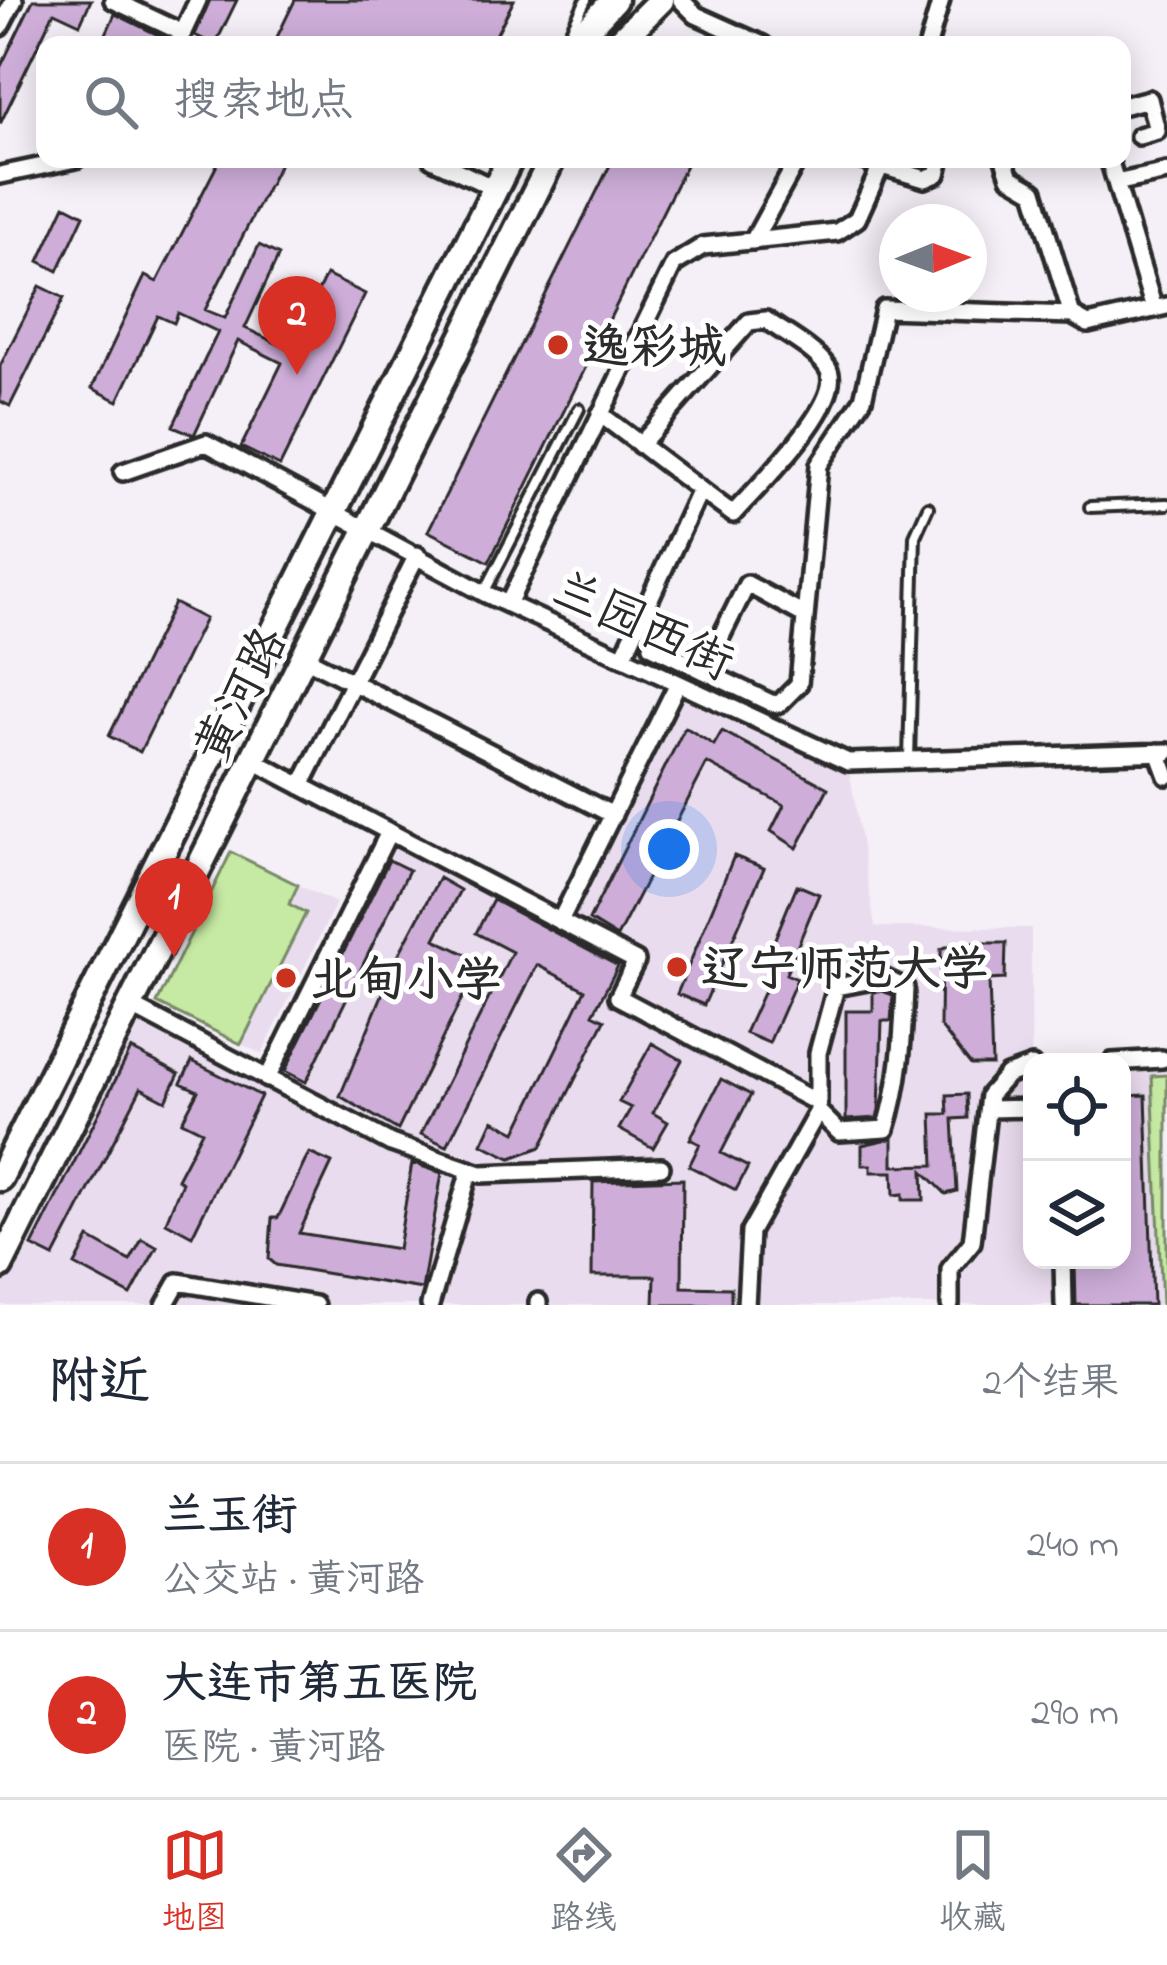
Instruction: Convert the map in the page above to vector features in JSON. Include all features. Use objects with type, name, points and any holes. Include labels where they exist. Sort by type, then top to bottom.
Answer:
[{"type":"main road","points":[[581,36],[614,0]]},
{"type":"main road","points":[[625,36],[662,0]]},
{"type":"main road","name":"黄河路","points":[[0,1178],[506,168]]},
{"type":"main road","name":"黄河路","points":[[0,1266],[548,168]]},
{"type":"street","points":[[0,27],[14,0]]},
{"type":"street","points":[[113,0],[173,36]]},
{"type":"street","points":[[183,36],[198,0]]},
{"type":"street","points":[[681,0],[696,15],[743,36]]},
{"type":"street","points":[[931,36],[941,0]]},
{"type":"street","points":[[1131,104],[1149,99],[1157,130],[1139,136]]},
{"type":"street","points":[[0,176],[36,168]]},
{"type":"street","points":[[452,168],[496,188]]},
{"type":"street","points":[[753,241],[793,168]]},
{"type":"street","points":[[508,604],[674,264],[704,246],[837,232],[857,219],[880,168],[925,179],[937,174],[939,168]]},
{"type":"street","points":[[1007,168],[1010,177],[1034,191],[1072,315]]},
{"type":"street","points":[[652,646],[779,704],[799,685],[819,465],[863,400],[884,309],[1072,315],[1088,324],[1160,307],[1113,168]]},
{"type":"street","points":[[1120,182],[1167,172]]},
{"type":"street","points":[[600,414],[640,445],[733,514],[820,414],[832,383],[828,367],[766,320],[749,322],[640,445]]},
{"type":"street","name":"兰园西街","points":[[123,472],[206,443],[484,593],[848,762],[1162,752]]},
{"type":"street","points":[[623,657],[700,490]]},
{"type":"street","points":[[302,786],[417,555]]},
{"type":"street","points":[[704,670],[746,584],[804,615]]},
{"type":"street","points":[[305,658],[613,815]]},
{"type":"street","points":[[560,921],[678,683]]},
{"type":"street","points":[[1162,752],[1167,776]]},
{"type":"street","points":[[252,760],[635,961],[618,997],[818,1107],[839,1132],[880,1130],[890,1124],[888,1108],[900,1087],[905,988],[884,978],[836,987],[818,1053],[818,1107],[750,1232],[746,1305]]},
{"type":"street","points":[[267,1079],[389,832]]},
{"type":"street","points":[[131,1006],[391,1143],[470,1170],[661,1167]]},
{"type":"street","points":[[1131,1061],[1162,1060]]},
{"type":"street","points":[[950,1305],[950,1269],[972,1242],[989,1094],[1007,1075],[1023,1069]]},
{"type":"street","points":[[988,1108],[1023,1108]]},
{"type":"street","points":[[430,1305],[470,1170]]},
{"type":"street","points":[[1064,1269],[1064,1305]]},
{"type":"street","points":[[165,1305],[178,1282],[315,1305]]},
{"type":"lane","points":[[568,36],[586,0]]},
{"type":"lane","points":[[484,593],[579,409]]},
{"type":"lane","points":[[1090,507],[1167,504]]},
{"type":"lane","points":[[909,760],[915,536],[928,507]]},
{"type":"shaded area","name":"辽宁师范大学","points":[[678,683],[848,762],[875,927],[1031,928],[1031,1053],[1023,1053],[1023,1269],[1131,1269],[1131,1061],[1167,1059],[1167,1305],[0,1305],[0,1266],[131,1006],[267,1079],[389,832],[560,921]]},
{"type":"shaded area","name":"北甸小学","points":[[298,885],[336,903],[262,1054],[241,1044],[305,914],[289,904]]},
{"type":"green space","points":[[231,852],[298,885],[289,904],[306,913],[241,1044],[157,1003]]},
{"type":"green space","points":[[1167,1075],[1167,1305],[1162,1305],[1152,1076]]},
{"type":"building","points":[[33,0],[91,0],[80,24],[54,12],[42,36],[36,36],[36,49],[0,124],[0,68]]},
{"type":"building","points":[[210,0],[237,0],[219,36],[195,35]]},
{"type":"building","points":[[295,0],[514,0],[496,36],[277,36]]},
{"type":"building","points":[[115,14],[160,36],[105,36]]},
{"type":"building","points":[[215,168],[277,168],[205,310],[225,318],[259,245],[279,255],[245,328],[289,349],[326,275],[365,294],[280,466],[241,447],[282,363],[238,341],[194,435],[173,426],[218,332],[178,313],[174,323],[158,316],[118,401],[92,388],[145,276],[157,282]]},
{"type":"building","name":"逸彩城","points":[[609,168],[685,168],[489,562],[428,531]]},
{"type":"building","points":[[65,205],[84,215],[58,271],[39,261]]},
{"type":"building","points":[[40,286],[64,298],[10,406],[0,401],[0,366]]},
{"type":"building","points":[[174,603],[205,619],[140,752],[109,736]]},
{"type":"building","points":[[685,727],[714,745],[722,731],[828,788],[797,848],[771,831],[784,805],[707,763],[617,937],[589,920]]},
{"type":"building","points":[[734,856],[764,868],[704,1005],[677,994]]},
{"type":"building","points":[[389,860],[409,870],[306,1082],[285,1071]]},
{"type":"building","points":[[439,878],[460,890],[435,939],[480,961],[398,1130],[340,1096],[400,952]]},
{"type":"building","points":[[797,885],[819,894],[786,974],[797,979],[769,1043],[745,1033],[777,962],[767,958]]},
{"type":"building","points":[[493,900],[618,966],[593,1014],[605,1020],[541,1147],[511,1158],[482,1144],[493,1120],[516,1132],[585,990],[537,965],[447,1146],[421,1134],[512,952],[476,933]]},
{"type":"building","points":[[956,943],[1006,943],[1005,979],[989,980],[992,1065],[971,1065],[940,1026],[941,949]]},
{"type":"building","points":[[873,992],[893,995],[891,1021],[882,1021],[877,1118],[846,1120],[846,1011],[873,1011]]},
{"type":"building","points":[[652,1043],[682,1060],[653,1113],[668,1122],[653,1148],[619,1129],[631,1108],[619,1102]]},
{"type":"building","points":[[131,1049],[179,1074],[166,1101],[141,1088],[54,1257],[32,1246]]},
{"type":"building","points":[[192,1061],[261,1096],[192,1236],[166,1222],[182,1182],[177,1179],[202,1131],[182,1121],[198,1091],[181,1083]]},
{"type":"building","points":[[721,1079],[751,1095],[721,1153],[748,1167],[736,1190],[689,1166],[700,1144],[690,1139]]},
{"type":"building","points":[[967,1094],[968,1118],[953,1119],[957,1191],[946,1194],[923,1171],[924,1200],[903,1200],[903,1194],[894,1195],[893,1172],[871,1172],[871,1165],[862,1165],[862,1145],[893,1138],[893,1166],[934,1165],[932,1114],[948,1114],[947,1095]]},
{"type":"building","points":[[1146,1095],[1153,1305],[1076,1305],[1075,1269],[1131,1269],[1131,1096]]},
{"type":"building","points":[[309,1153],[332,1163],[299,1233],[398,1249],[412,1163],[442,1173],[422,1289],[276,1265],[269,1259],[272,1218],[278,1218]]},
{"type":"building","points":[[683,1179],[682,1287],[731,1288],[731,1305],[654,1305],[655,1276],[592,1276],[593,1182]]},
{"type":"building","points":[[89,1238],[130,1261],[142,1239],[157,1247],[131,1295],[75,1265]]},
{"type":"place","name":"逸彩城","points":[[558,345]]},
{"type":"place","name":"大连市第五医院","points":[[297,375]]},
{"type":"place","name":"兰玉街","points":[[174,957]]},
{"type":"place","name":"辽宁师范大学","points":[[677,967]]},
{"type":"place","name":"北甸小学","points":[[286,978]]}]
